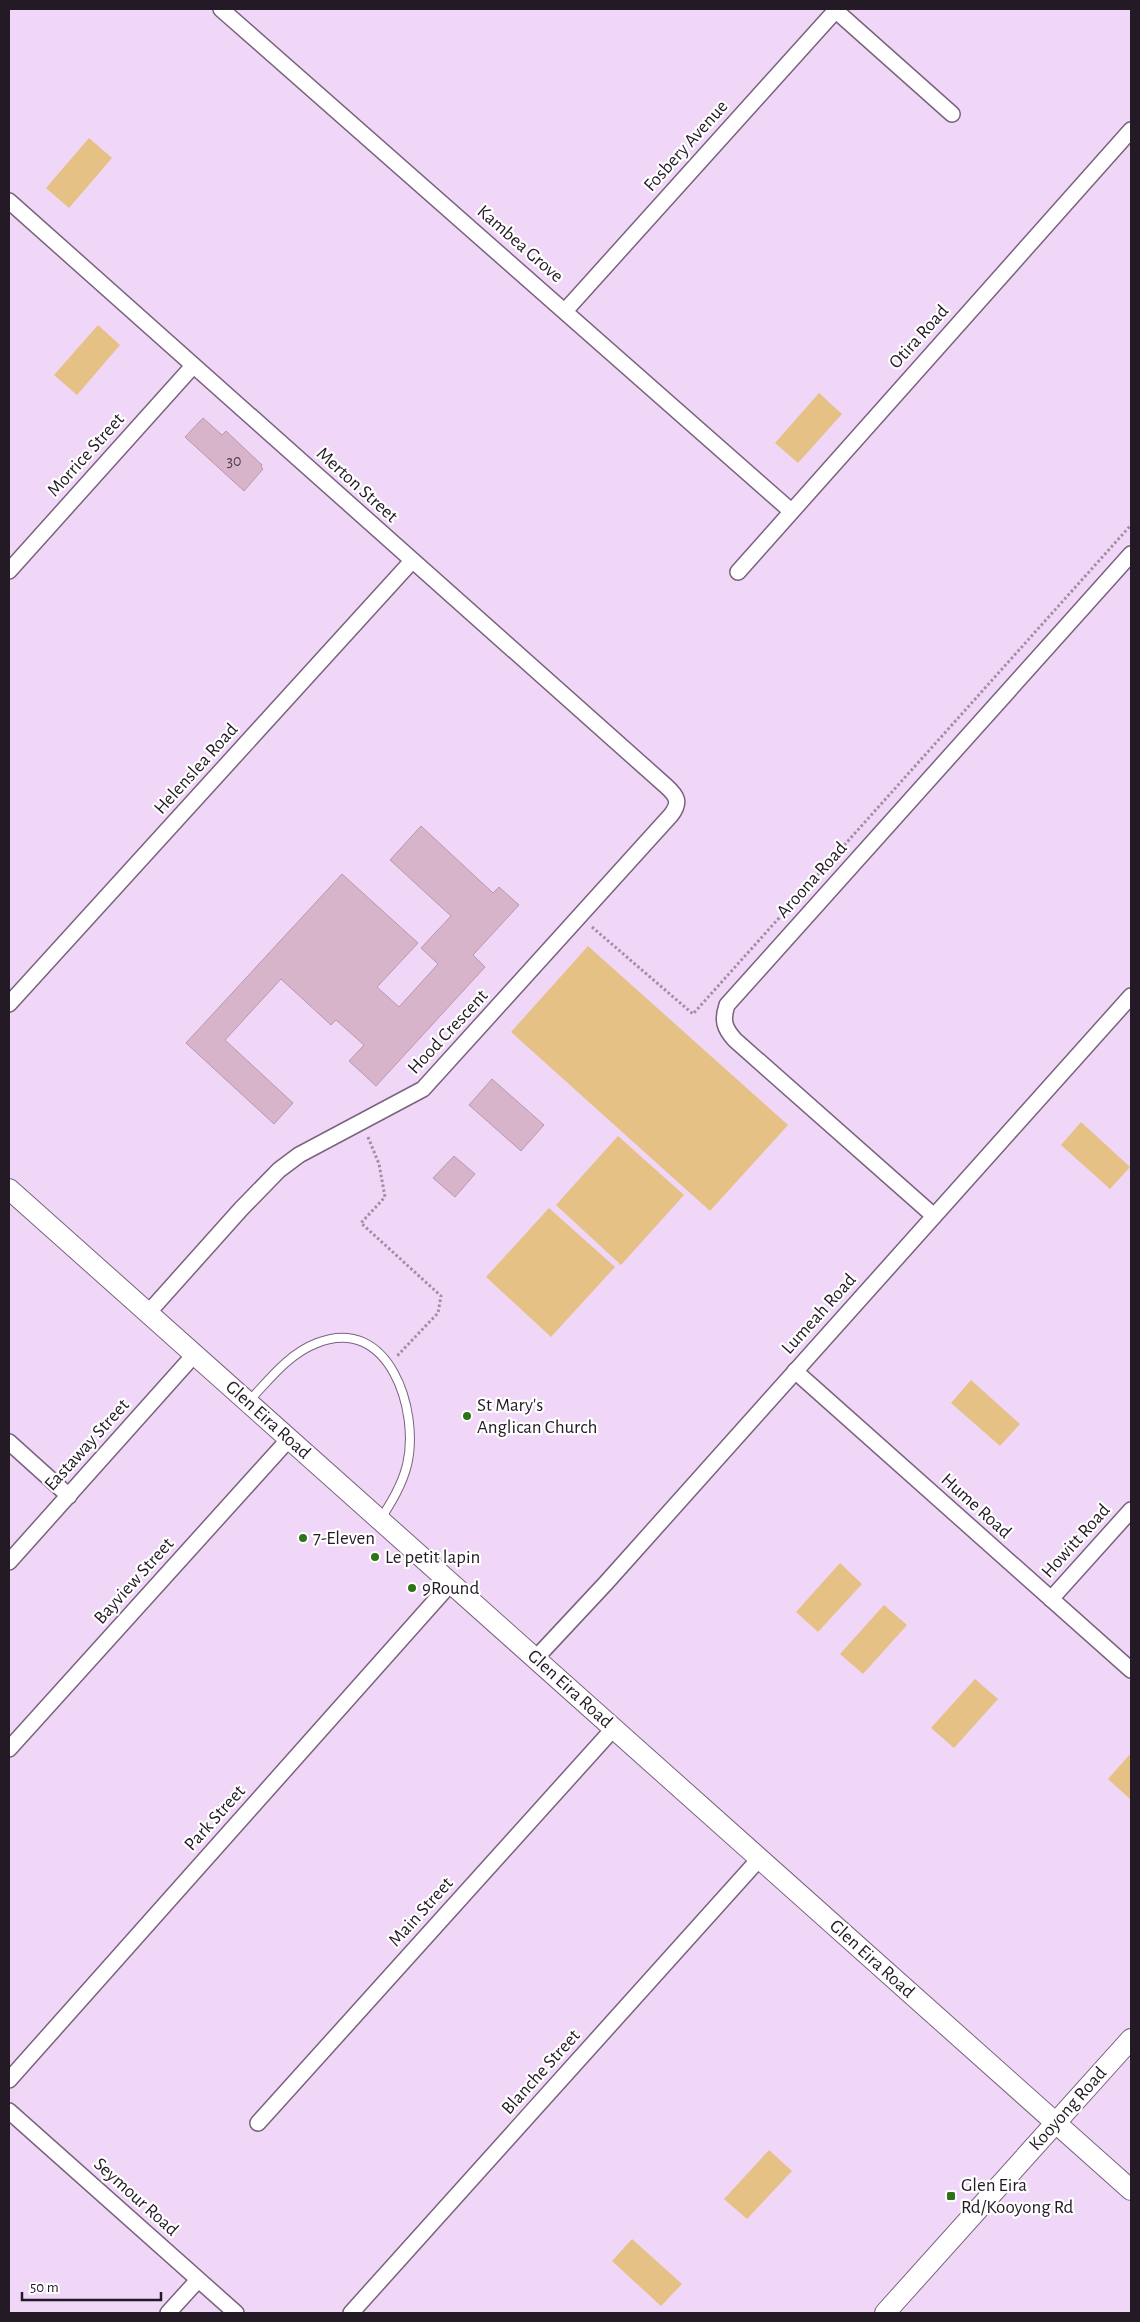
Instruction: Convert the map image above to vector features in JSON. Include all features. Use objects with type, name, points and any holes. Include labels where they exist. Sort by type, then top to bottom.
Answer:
[{"type":"main road","name":"Glen Eira Road","points":[[9,1189],[1131,2190]]},
{"type":"main road","name":"Kooyong Road","points":[[885,2313],[1131,2039]]},
{"type":"street","name":"Kambea Grove","points":[[222,9],[791,511]]},
{"type":"street","name":"Fosbery Avenue","points":[[565,311],[836,9]]},
{"type":"street","points":[[836,9],[952,114]]},
{"type":"street","name":"Otira Road","points":[[738,572],[1131,130]]},
{"type":"street","name":"Merton Street","points":[[9,200],[666,786],[678,800]]},
{"type":"street","name":"Morrice Street","points":[[9,571],[193,366]]},
{"type":"street","name":"Aroona Road","points":[[934,1216],[735,1040],[725,1026],[724,1016],[727,1005],[1131,554]]},
{"type":"street","name":"Helenslea Road","points":[[9,1004],[412,560]]},
{"type":"street","name":"Hood Crescent","points":[[148,1313],[279,1170],[299,1155],[423,1089],[671,815],[678,806],[678,800]]},
{"type":"street","name":"Lumeah Road","points":[[536,1658],[1131,996]]},
{"type":"street","name":"Eastaway Street","points":[[9,1562],[194,1355]]},
{"type":"street","name":"Hume Road","points":[[795,1371],[1131,1670]]},
{"type":"street","name":"Bayview Street","points":[[9,1749],[289,1439]]},
{"type":"street","points":[[9,1442],[69,1496]]},
{"type":"street","name":"Howitt Road","points":[[1051,1599],[1131,1510]]},
{"type":"street","name":"Park Street","points":[[9,2080],[450,1583]]},
{"type":"street","name":"Main Street","points":[[258,2123],[614,1728]]},
{"type":"street","name":"Blanche Street","points":[[351,2313],[760,1858]]},
{"type":"street","name":"Seymour Road","points":[[9,2111],[236,2313]]},
{"type":"street","points":[[168,2313],[198,2280]]},
{"type":"lane","points":[[248,1402],[287,1361],[302,1350],[331,1338],[344,1337],[367,1344],[390,1363],[396,1374],[407,1412],[409,1449],[402,1481],[380,1520]]},
{"type":"path","points":[[581,916],[693,1014],[1131,525]]},
{"type":"path","points":[[362,1122],[379,1164],[385,1197],[361,1223],[441,1296],[438,1313],[390,1363]]},
{"type":"shaded area","points":[[89,138],[112,158],[69,208],[46,188]]},
{"type":"shaded area","points":[[98,325],[120,345],[77,395],[54,375]]},
{"type":"shaded area","points":[[819,393],[842,414],[798,463],[775,443]]},
{"type":"shaded area","points":[[588,946],[788,1125],[710,1211],[511,1032]]},
{"type":"shaded area","points":[[1081,1122],[1130,1167],[1110,1189],[1061,1145]]},
{"type":"shaded area","points":[[618,1136],[684,1195],[621,1265],[556,1205]]},
{"type":"shaded area","points":[[549,1208],[615,1267],[551,1337],[486,1277]]},
{"type":"shaded area","points":[[971,1380],[1020,1424],[1000,1446],[951,1403]]},
{"type":"shaded area","points":[[840,1563],[862,1584],[818,1632],[796,1612]]},
{"type":"shaded area","points":[[884,1605],[907,1625],[863,1674],[840,1654]]},
{"type":"shaded area","points":[[975,1679],[998,1699],[954,1748],[931,1728]]},
{"type":"shaded area","points":[[1131,1753],[1131,1798],[1130,1799],[1108,1779]]},
{"type":"shaded area","points":[[769,2150],[792,2171],[747,2219],[724,2199]]},
{"type":"shaded area","points":[[632,2239],[682,2284],[661,2306],[612,2261]]},
{"type":"building","points":[[203,418],[222,435],[226,431],[262,465],[263,469],[244,491],[185,437]]},
{"type":"building","points":[[421,826],[493,893],[499,887],[519,905],[473,955],[485,967],[376,1086],[349,1061],[364,1045],[336,1020],[331,1025],[281,979],[225,1040],[293,1103],[274,1124],[186,1043],[342,874],[418,943],[377,987],[399,1007],[438,964],[421,948],[451,916],[390,860]]},
{"type":"building","points":[[492,1079],[544,1125],[521,1151],[469,1105]]},
{"type":"building","points":[[454,1156],[475,1174],[455,1197],[433,1178]]},
{"type":"place","name":"St Mary's Anglican Church","points":[[467,1416]]},
{"type":"place","name":"7-Eleven","points":[[303,1538]]},
{"type":"place","name":"Le petit lapin","points":[[375,1557]]},
{"type":"place","name":"9Round","points":[[412,1588]]},
{"type":"place","name":"Glen Eira Rd/Kooyong Rd","points":[[951,2196]]}]
